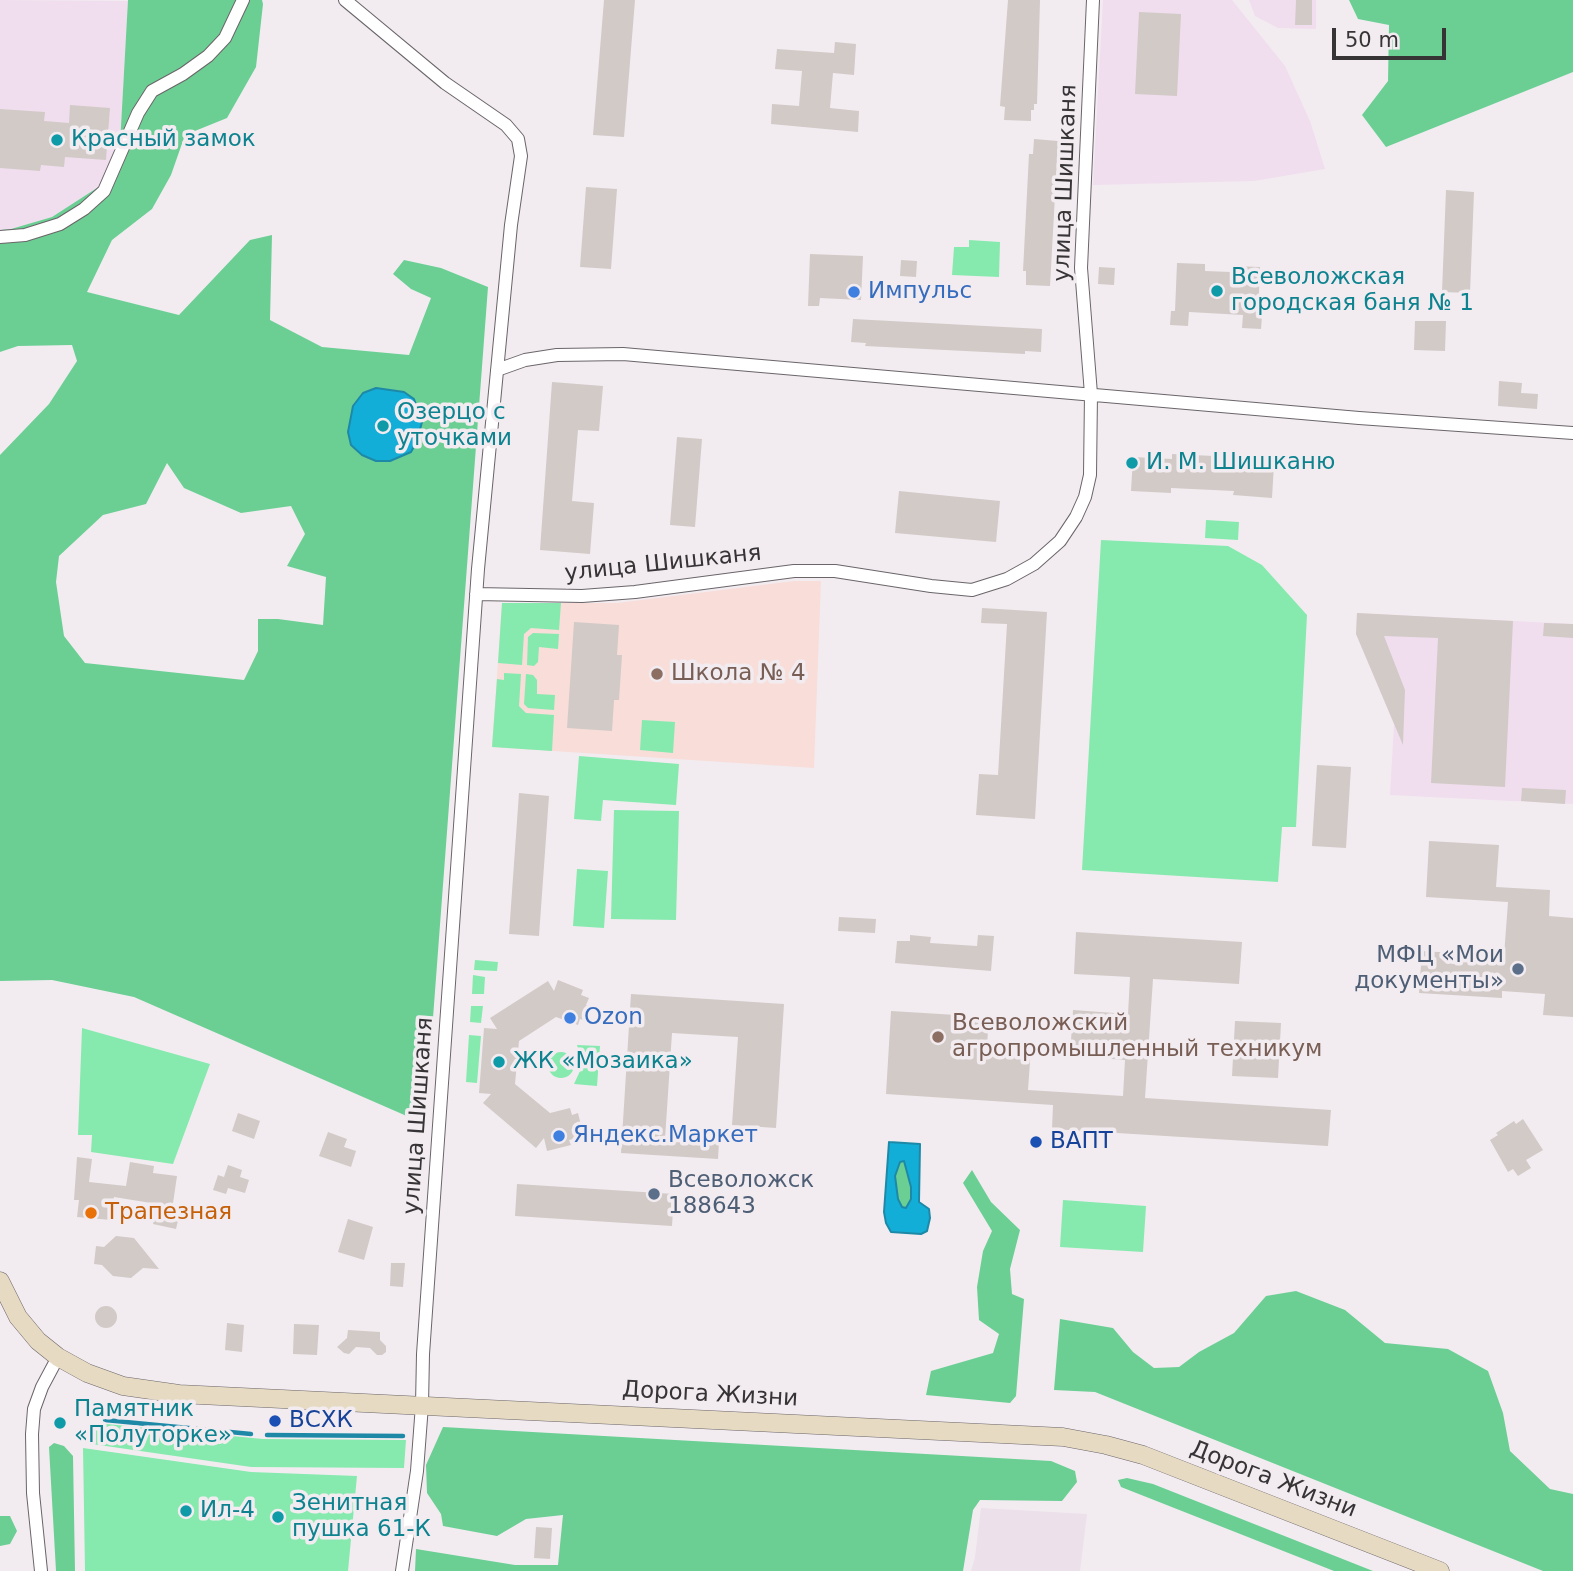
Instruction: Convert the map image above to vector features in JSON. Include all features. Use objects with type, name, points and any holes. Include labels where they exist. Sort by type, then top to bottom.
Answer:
[{"type":"main road","name":"Дорога Жизни","points":[[0,1281],[18,1317],[38,1341],[58,1357],[87,1373],[123,1386],[155,1392],[1063,1437],[1143,1455],[1440,1571]]},
{"type":"street","points":[[0,237],[25,234],[60,224],[84,209],[104,191],[138,113],[152,91],[208,56],[225,38],[243,0]]},
{"type":"street","points":[[345,0],[445,83],[506,125],[518,139],[521,156],[476,594]]},
{"type":"street","name":"улица Шишканя","points":[[402,1571],[417,1471],[422,1405],[423,1354],[476,594],[582,596],[635,592],[794,571],[835,571],[972,590],[1007,579],[1034,564],[1059,541],[1080,507],[1090,475],[1091,394],[1081,268],[1093,0]]},
{"type":"street","points":[[497,370],[525,360],[557,355],[624,354],[1359,418],[1573,433]]},
{"type":"street","points":[[41,1571],[33,1493],[32,1434],[34,1409],[58,1357]]},
{"type":"shaded area","points":[[0,0],[128,1],[120,144],[100,186],[52,217],[0,230]]},
{"type":"shaded area","points":[[1103,0],[1232,0],[1285,66],[1310,121],[1325,169],[1254,181],[1093,185]]},
{"type":"shaded area","points":[[1249,0],[1316,0],[1316,29],[1278,28],[1255,16]]},
{"type":"shaded area","name":"Школа № 4","points":[[794,581],[821,581],[814,768],[492,747],[502,603],[617,603]]},
{"type":"shaded area","points":[[1357,613],[1573,624],[1573,804],[1390,795],[1394,724],[1356,634]]},
{"type":"shaded area","points":[[981,1508],[1087,1514],[1080,1571],[971,1571]]},
{"type":"green space","points":[[128,0],[262,0],[256,67],[227,118],[185,135],[171,175],[152,209],[112,240],[87,292],[179,315],[250,240],[272,235],[270,320],[322,347],[409,355],[431,298],[411,289],[393,274],[404,260],[441,268],[488,287],[425,1124],[134,997],[52,980],[0,981],[0,455],[49,404],[77,361],[72,345],[18,346],[0,352],[0,230],[52,217],[100,186],[120,144]],"holes":[[[167,463],[184,488],[241,513],[291,506],[305,534],[287,566],[326,577],[323,625],[258,619],[258,651],[244,680],[85,663],[64,636],[56,582],[59,556],[103,515],[146,504]]]},
{"type":"green space","points":[[1349,0],[1573,0],[1573,72],[1386,147],[1362,115],[1388,81],[1389,25],[1358,19]]},
{"type":"green space","points":[[969,240],[1000,242],[999,277],[952,275],[954,247],[969,247]]},
{"type":"green space","points":[[1206,520],[1239,522],[1238,540],[1205,538]]},
{"type":"green space","points":[[1101,540],[1228,546],[1262,565],[1307,615],[1296,827],[1282,827],[1278,882],[1082,870]]},
{"type":"green space","points":[[502,603],[561,603],[559,630],[531,628],[524,634],[522,665],[498,663]]},
{"type":"green space","points":[[533,633],[559,634],[558,649],[539,647],[538,662],[534,666],[527,665],[528,637]]},
{"type":"green space","points":[[504,673],[521,674],[519,706],[526,713],[554,715],[552,751],[492,747],[497,679],[504,680]]},
{"type":"green space","points":[[526,674],[533,675],[537,680],[537,694],[555,695],[554,710],[528,708],[524,704]]},
{"type":"green space","points":[[642,720],[675,722],[673,753],[640,750]]},
{"type":"green space","points":[[579,756],[679,764],[676,805],[603,800],[601,821],[574,819]]},
{"type":"green space","points":[[614,810],[679,811],[676,920],[611,919]]},
{"type":"green space","points":[[577,869],[608,871],[604,928],[573,926]]},
{"type":"green space","points":[[475,960],[498,962],[497,971],[474,970]]},
{"type":"green space","points":[[473,975],[485,977],[484,994],[472,994]]},
{"type":"green space","points":[[471,1006],[483,1006],[481,1023],[470,1022]]},
{"type":"green space","points":[[82,1028],[210,1064],[173,1164],[91,1152],[92,1135],[78,1135]]},
{"type":"green space","points":[[469,1035],[481,1036],[477,1083],[466,1082]]},
{"type":"green space","points":[[577,1045],[600,1046],[597,1086],[574,1084],[580,1071],[581,1059]]},
{"type":"green space","points":[[561,1052],[571,1055],[574,1065],[571,1075],[561,1078],[551,1075],[548,1065],[551,1055]]},
{"type":"green space","points":[[900,1161],[905,1161],[909,1173],[911,1199],[906,1208],[902,1208],[895,1189],[895,1176]]},
{"type":"green space","points":[[972,1170],[991,1202],[1020,1230],[1010,1269],[1012,1294],[1024,1299],[1016,1396],[1010,1403],[926,1395],[931,1371],[993,1353],[999,1334],[979,1320],[977,1287],[983,1251],[992,1231],[963,1183]]},
{"type":"green space","points":[[1063,1200],[1146,1206],[1143,1252],[1060,1247]]},
{"type":"green space","points":[[1296,1291],[1345,1310],[1385,1343],[1448,1349],[1488,1371],[1503,1413],[1510,1451],[1550,1489],[1573,1494],[1573,1571],[1543,1571],[1095,1392],[1054,1390],[1060,1319],[1113,1328],[1133,1352],[1154,1368],[1179,1367],[1199,1352],[1234,1333],[1266,1296]]},
{"type":"green space","points":[[96,1423],[263,1439],[406,1440],[404,1468],[251,1467],[85,1443]]},
{"type":"green space","points":[[443,1427],[1051,1461],[1075,1471],[1077,1482],[1062,1501],[980,1500],[973,1510],[963,1571],[415,1571],[416,1549],[515,1565],[558,1565],[563,1515],[526,1519],[497,1536],[443,1526],[441,1514],[427,1493],[426,1465]]},
{"type":"green space","points":[[54,1443],[64,1446],[73,1456],[75,1571],[56,1571],[49,1447]]},
{"type":"green space","points":[[83,1448],[251,1472],[357,1476],[348,1571],[85,1571]]},
{"type":"green space","points":[[1127,1478],[1153,1484],[1373,1571],[1334,1571],[1121,1487],[1118,1480]]},
{"type":"green space","points":[[0,1516],[10,1516],[17,1531],[10,1544],[0,1546]]},
{"type":"water","points":[[376,388],[404,392],[414,399],[422,422],[411,452],[390,461],[376,461],[362,455],[351,445],[348,432],[353,406],[363,393]]},
{"type":"water","points":[[889,1142],[920,1144],[919,1202],[929,1209],[927,1231],[921,1234],[891,1232],[884,1212]],"holes":[[[904,1161],[911,1187],[911,1199],[906,1208],[902,1207],[898,1199],[895,1176],[900,1162]]]},
{"type":"building","points":[[604,0],[635,0],[624,137],[593,135]]},
{"type":"building","points":[[1008,0],[1040,0],[1037,104],[1034,104],[1034,110],[1031,110],[1031,121],[1004,120],[1005,107],[1000,106]]},
{"type":"building","points":[[1296,0],[1312,0],[1312,25],[1295,25]]},
{"type":"building","points":[[1139,12],[1181,14],[1177,96],[1135,94]]},
{"type":"building","points":[[835,42],[856,44],[854,75],[833,73],[830,108],[859,111],[858,132],[771,124],[772,104],[799,106],[802,71],[775,69],[777,49],[834,53]]},
{"type":"building","name":"Красный замок","points":[[70,105],[110,108],[106,160],[65,157],[64,167],[41,165],[40,171],[0,168],[0,109],[45,112],[44,121],[69,123]]},
{"type":"building","points":[[1034,139],[1058,141],[1050,286],[1026,285],[1026,271],[1023,271],[1029,154],[1033,154]]},
{"type":"building","points":[[586,187],[617,189],[611,269],[580,267]]},
{"type":"building","points":[[1446,190],[1474,192],[1470,293],[1442,292]]},
{"type":"building","points":[[810,254],[863,256],[861,300],[820,298],[819,306],[808,306]]},
{"type":"building","points":[[901,260],[917,261],[916,277],[900,276]]},
{"type":"building","name":"Всеволожская городская баня № 1","points":[[1177,263],[1205,264],[1205,271],[1231,272],[1231,266],[1260,267],[1258,315],[1262,316],[1261,329],[1242,328],[1243,315],[1189,312],[1188,326],[1170,325],[1171,311],[1175,311]]},
{"type":"building","points":[[1099,267],[1115,268],[1114,285],[1098,284]]},
{"type":"building","points":[[853,319],[1042,329],[1041,352],[1025,351],[1025,354],[865,346],[866,343],[851,342]]},
{"type":"building","points":[[1415,321],[1446,321],[1445,351],[1414,350]]},
{"type":"building","points":[[1499,381],[1522,383],[1521,393],[1538,394],[1537,409],[1498,406]]},
{"type":"building","points":[[552,382],[603,386],[599,431],[578,430],[572,501],[594,503],[590,554],[540,550]]},
{"type":"building","points":[[677,437],[702,439],[695,527],[670,525]]},
{"type":"building","points":[[1172,454],[1235,457],[1235,462],[1274,464],[1272,498],[1233,495],[1234,491],[1171,488],[1171,493],[1131,491],[1133,457],[1172,459]]},
{"type":"building","points":[[899,491],[1000,501],[996,542],[895,533]]},
{"type":"building","points":[[982,608],[1047,612],[1035,819],[976,815],[979,774],[998,775],[1007,624],[981,623]]},
{"type":"building","points":[[1357,613],[1513,621],[1505,787],[1431,783],[1438,638],[1384,636],[1405,690],[1403,745],[1356,634]]},
{"type":"building","points":[[574,622],[619,625],[617,655],[622,655],[619,700],[614,700],[612,731],[567,728]]},
{"type":"building","points":[[1544,623],[1573,624],[1573,638],[1543,636]]},
{"type":"building","points":[[1317,765],[1351,767],[1346,848],[1312,846]]},
{"type":"building","points":[[1522,788],[1566,790],[1565,804],[1521,801]]},
{"type":"building","points":[[519,793],[549,796],[539,936],[509,934]]},
{"type":"building","points":[[1429,841],[1499,845],[1496,887],[1550,890],[1549,916],[1573,918],[1573,1017],[1543,1015],[1545,994],[1502,991],[1502,998],[1419,993],[1422,951],[1504,956],[1508,902],[1426,897]]},
{"type":"building","points":[[839,917],[876,919],[875,933],[838,931]]},
{"type":"building","name":"Всеволожский агропромышленный техникум","points":[[1076,932],[1242,942],[1239,984],[1153,979],[1145,1098],[1331,1110],[1328,1146],[1052,1129],[1053,1105],[886,1094],[891,1011],[989,1017],[987,1045],[1031,1048],[1028,1090],[1123,1096],[1125,1060],[1070,1056],[1073,1010],[1128,1014],[1130,977],[1074,974]]},
{"type":"building","points":[[910,935],[931,937],[930,943],[977,946],[978,935],[994,936],[991,971],[895,963],[897,941],[910,941]]},
{"type":"building","name":"ЖК «Мозаика»","points":[[558,980],[583,990],[581,995],[589,998],[586,1005],[592,1007],[586,1021],[580,1019],[578,1025],[556,1017],[519,1041],[515,1084],[550,1113],[570,1108],[572,1115],[578,1113],[582,1129],[576,1130],[578,1138],[569,1140],[571,1145],[547,1151],[544,1138],[536,1148],[483,1103],[491,1094],[479,1093],[484,1028],[497,1029],[490,1018],[548,981],[554,991]]},
{"type":"building","points":[[631,994],[784,1004],[776,1128],[732,1125],[738,1037],[672,1033],[665,1139],[719,1142],[718,1159],[621,1153]]},
{"type":"building","points":[[1235,1021],[1281,1023],[1278,1078],[1232,1076]]},
{"type":"building","points":[[238,1113],[260,1121],[254,1139],[232,1131]]},
{"type":"building","points":[[1523,1119],[1543,1150],[1526,1160],[1531,1168],[1518,1176],[1513,1169],[1508,1172],[1490,1140],[1514,1121],[1516,1124]]},
{"type":"building","points":[[328,1132],[347,1139],[344,1147],[356,1151],[351,1167],[319,1156]]},
{"type":"building","points":[[77,1157],[92,1159],[89,1182],[126,1186],[130,1162],[154,1166],[153,1173],[177,1176],[172,1210],[180,1212],[176,1229],[153,1224],[157,1204],[114,1197],[111,1220],[77,1217],[79,1200],[74,1200]]},
{"type":"building","points":[[228,1165],[242,1170],[240,1177],[249,1180],[245,1193],[228,1188],[226,1194],[213,1190],[218,1175],[224,1177]]},
{"type":"building","points":[[517,1184],[674,1194],[672,1226],[515,1216]]},
{"type":"building","points":[[348,1219],[373,1227],[364,1260],[338,1252]]},
{"type":"building","points":[[116,1236],[134,1238],[159,1269],[143,1268],[131,1278],[113,1276],[102,1265],[94,1264],[96,1246],[104,1247]]},
{"type":"building","points":[[391,1263],[405,1263],[403,1287],[390,1286]]},
{"type":"building","points":[[106,1306],[114,1309],[117,1317],[114,1325],[106,1328],[98,1325],[95,1317],[98,1309]]},
{"type":"building","points":[[227,1323],[244,1325],[242,1352],[225,1350]]},
{"type":"building","points":[[294,1324],[319,1325],[317,1355],[293,1354]]},
{"type":"building","points":[[348,1330],[380,1332],[380,1340],[386,1346],[386,1352],[377,1355],[370,1348],[356,1347],[349,1354],[344,1353],[337,1347],[347,1338]]},
{"type":"building","points":[[536,1527],[552,1528],[550,1559],[534,1558]]},
{"type":"waterway","points":[[105,1420],[251,1434]]},
{"type":"waterway","points":[[267,1435],[403,1436]]},
{"type":"place","name":"Красный замок","points":[[57,140]]},
{"type":"place","name":"Всеволожская городская баня № 1","points":[[1217,291]]},
{"type":"place","name":"Импульс","points":[[854,292]]},
{"type":"place","name":"Озерцо с уточками","points":[[383,426]]},
{"type":"place","name":"И. М. Шишканю","points":[[1132,463]]},
{"type":"place","name":"Школа № 4","points":[[657,674]]},
{"type":"place","name":"МФЦ «Мои документы»","points":[[1518,969]]},
{"type":"place","name":"Ozon","points":[[570,1018]]},
{"type":"place","name":"Всеволожский агропромышленный техникум","points":[[938,1037]]},
{"type":"place","name":"ЖК «Мозаика»","points":[[499,1062]]},
{"type":"place","name":"Яндекс.Маркет","points":[[559,1136]]},
{"type":"place","name":"ВАПТ","points":[[1036,1142]]},
{"type":"place","name":"Всеволожск 188643","points":[[654,1194]]},
{"type":"place","name":"Трапезная","points":[[91,1213]]},
{"type":"place","name":"ВСХК","points":[[275,1421]]},
{"type":"place","name":"Памятник «Полуторке»","points":[[60,1423]]},
{"type":"place","name":"Ил-4","points":[[186,1511]]},
{"type":"place","name":"Зенитная пушка 61-К","points":[[278,1517]]}]
